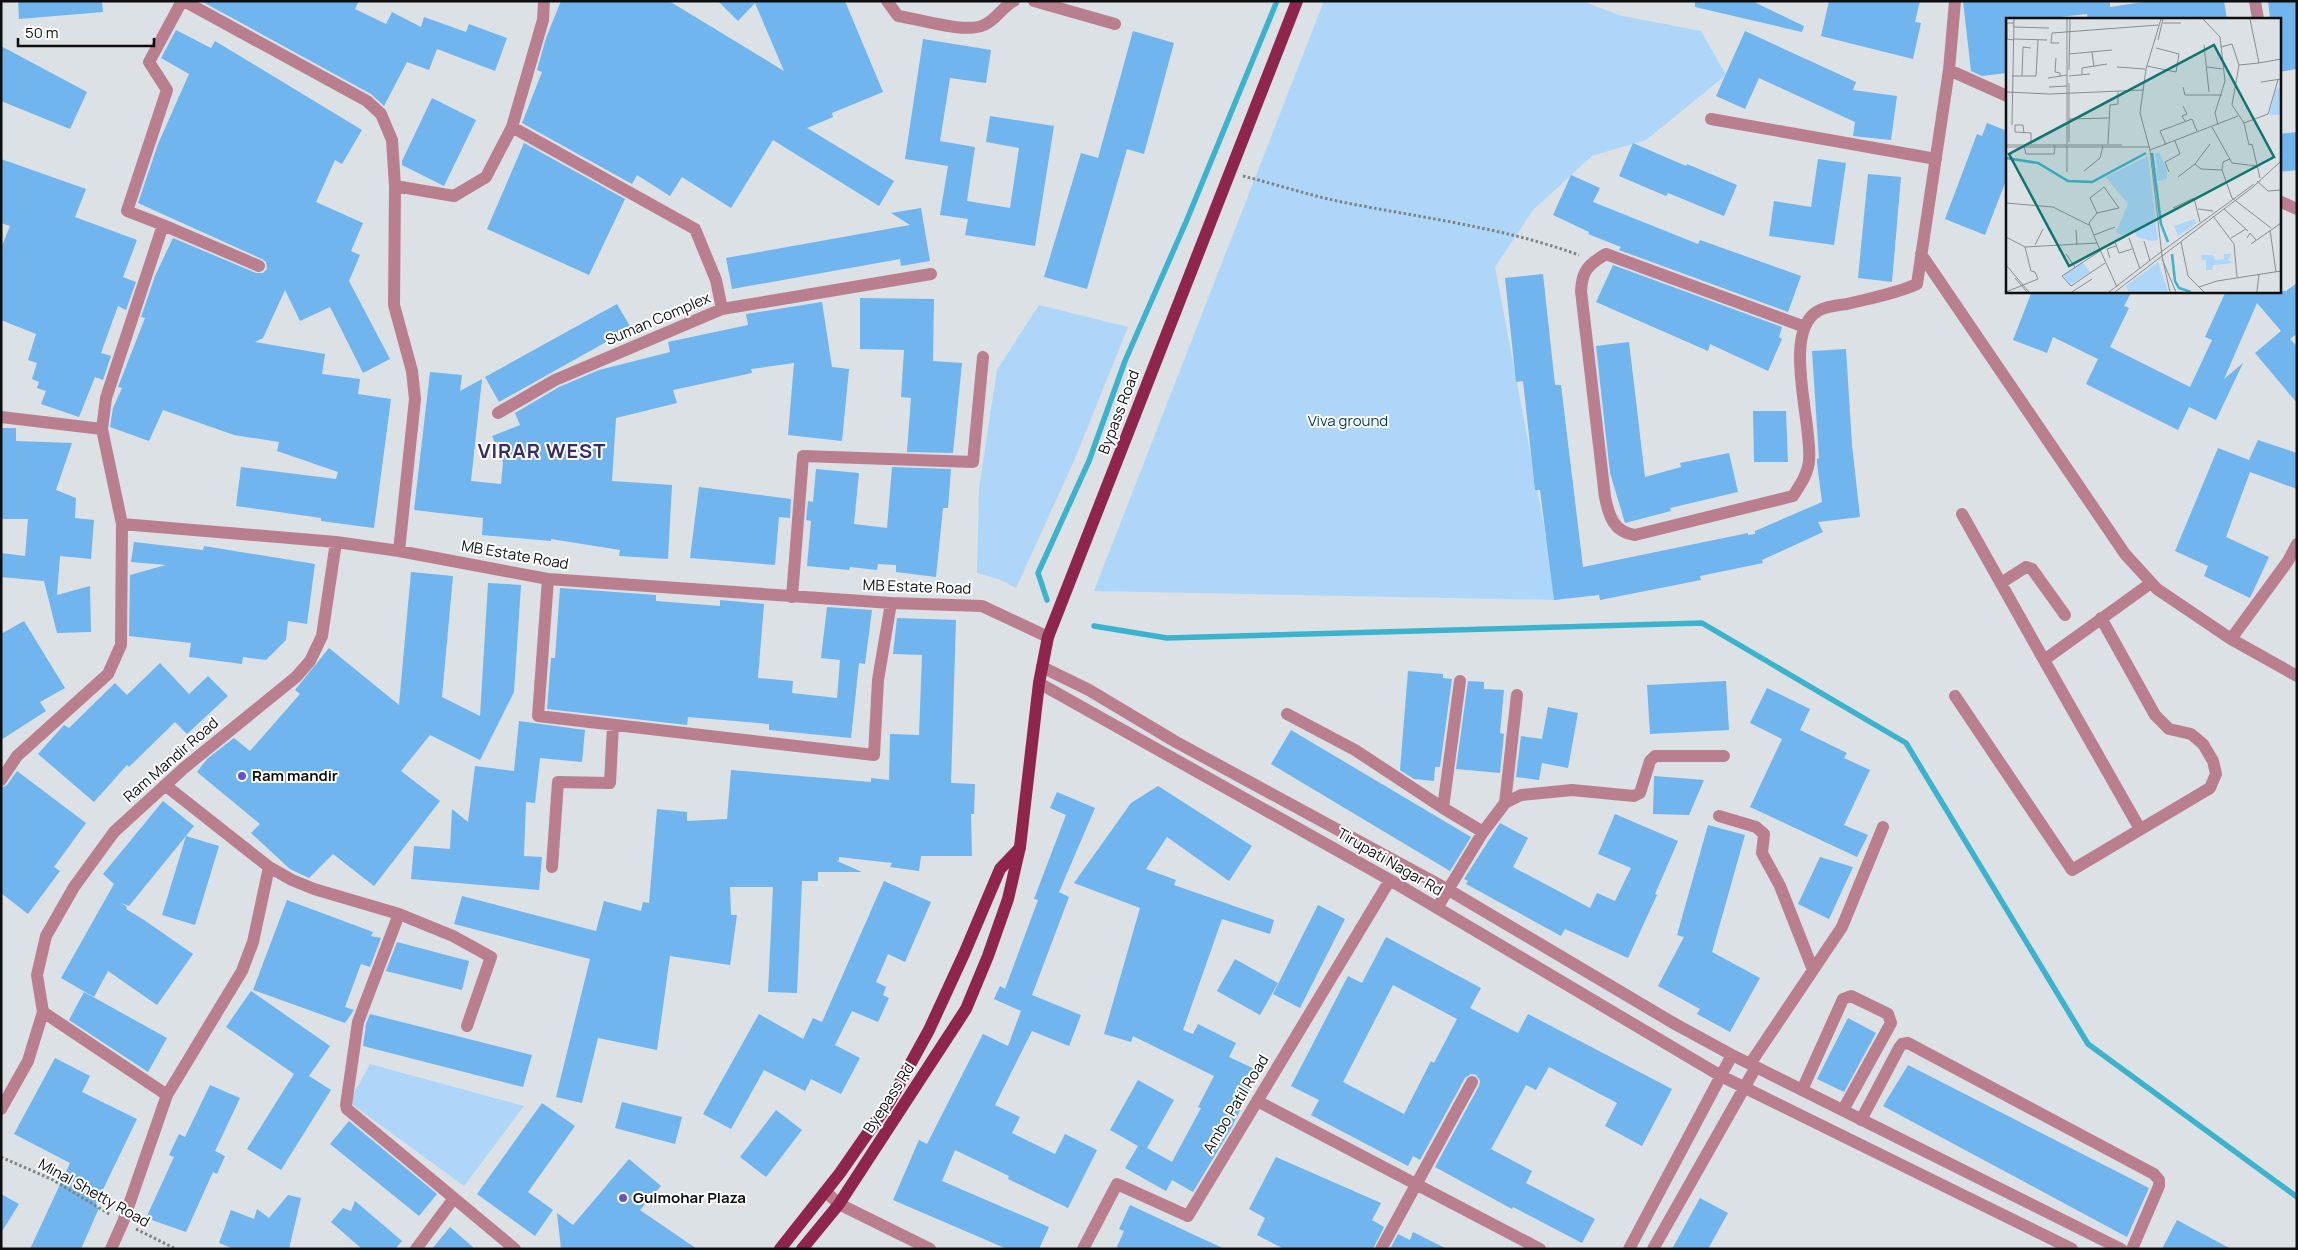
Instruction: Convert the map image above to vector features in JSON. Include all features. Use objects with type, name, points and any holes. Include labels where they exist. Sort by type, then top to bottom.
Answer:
[{"type":"main road","name":"Bypass Road","points":[[1020,848],[1038,683],[1048,636],[1297,1]]},
{"type":"main road","name":"Byepass Rd","points":[[839,1204],[966,1010],[1008,899],[1020,848]]},
{"type":"main road","points":[[780,1249],[826,1192],[890,1101],[937,1013],[1000,869],[1020,848]]},
{"type":"main road","points":[[802,1249],[839,1204]]},
{"type":"street","points":[[259,266],[127,211],[167,90],[149,62],[183,1],[367,101],[381,114],[392,140],[395,186],[394,306],[412,371],[414,399],[399,551]]},
{"type":"street","points":[[395,186],[454,196],[486,176],[512,127],[543,20],[544,1]]},
{"type":"street","points":[[887,1],[898,16],[968,28],[981,27],[992,21],[1014,1]]},
{"type":"street","points":[[1034,1],[1115,24]]},
{"type":"street","points":[[1804,327],[1606,254],[1594,261],[1582,278],[1581,291],[1606,497],[1613,523],[1627,534],[1635,535],[1793,496],[1803,481],[1809,461],[1800,358],[1800,337],[1807,321],[1818,310],[1902,291],[1917,284],[1949,70],[1955,1]]},
{"type":"street","points":[[2255,1],[2258,18]]},
{"type":"street","points":[[1949,70],[2006,96]]},
{"type":"street","points":[[1711,119],[1936,160]]},
{"type":"street","points":[[512,127],[694,229],[716,280],[722,309]]},
{"type":"street","points":[[2280,201],[2297,209]]},
{"type":"street","points":[[1,780],[17,756],[108,674],[121,645],[122,524],[102,429],[106,398],[163,225]]},
{"type":"street","points":[[1921,254],[2125,554],[2158,589],[2231,639],[2297,676]]},
{"type":"street","name":"Suman Complex","points":[[498,412],[555,380],[722,309],[931,274]]},
{"type":"street","points":[[792,597],[803,456],[973,462],[982,357]]},
{"type":"street","points":[[1,417],[102,429]]},
{"type":"street","points":[[1962,514],[2140,829]]},
{"type":"street","name":"MB Estate Road","points":[[122,524],[336,542],[399,551],[548,579],[792,597],[982,606],[1048,636]]},
{"type":"street","name":"Ram Mandir Road","points":[[43,1012],[37,974],[46,936],[74,887],[114,832],[165,785],[296,677],[310,661],[322,636],[336,542]]},
{"type":"street","points":[[2231,639],[2288,561],[2297,544]]},
{"type":"street","points":[[2001,583],[2026,567],[2032,569],[2065,615]]},
{"type":"street","points":[[548,579],[538,716],[874,755],[878,680],[892,603]]},
{"type":"street","points":[[2044,660],[2151,583]]},
{"type":"street","points":[[1955,696],[2072,870],[2210,788],[2216,774],[2213,760],[2203,744],[2191,734],[2169,729],[2155,715],[2101,618]]},
{"type":"street","points":[[1042,667],[1089,690],[1176,742],[1447,889],[1675,1024],[1732,1055],[2121,1249]]},
{"type":"street","points":[[1443,808],[1460,681]]},
{"type":"street","name":"Tirupati Nagar Rd","points":[[1038,683],[1390,880],[1722,1076],[2056,1245],[2072,1249]]},
{"type":"street","points":[[1505,803],[1517,695]]},
{"type":"street","points":[[1286,714],[1355,750],[1483,832]]},
{"type":"street","points":[[552,867],[558,782],[610,783],[613,725]]},
{"type":"street","points":[[1437,908],[1483,832],[1505,803],[1521,795],[1572,790],[1634,796],[1640,792],[1650,761],[1655,756],[1724,756]]},
{"type":"street","points":[[165,785],[269,867],[292,880],[314,889],[399,914],[453,936],[491,957],[467,1026]]},
{"type":"street","points":[[1718,816],[1756,827],[1764,834],[1762,854],[1780,886],[1813,970]]},
{"type":"street","points":[[1653,1249],[1744,1087],[1753,1066],[1842,927],[1883,827]]},
{"type":"street","points":[[112,1249],[167,1096],[242,971],[253,942],[269,867]]},
{"type":"street","name":"Ambo Patil Road","points":[[1083,1249],[1117,1184],[1188,1216],[1390,880]]},
{"type":"street","points":[[399,914],[358,1022],[347,1109],[515,1249]]},
{"type":"street","points":[[1802,1090],[1843,999],[1851,996],[1888,1014],[1892,1024],[1843,1110]]},
{"type":"street","points":[[1,1109],[28,1061],[43,1012],[167,1096]]},
{"type":"street","points":[[1861,1120],[1899,1048],[1902,1044],[1908,1043],[2154,1174],[2159,1180],[2159,1186],[2132,1249]]},
{"type":"street","points":[[1628,1249],[1732,1055]]},
{"type":"street","points":[[1381,1249],[1472,1082]]},
{"type":"street","points":[[1257,1101],[1540,1249]]},
{"type":"street","points":[[826,1192],[839,1204],[930,1249]]},
{"type":"street","points":[[416,1249],[454,1198]]},
{"type":"path","points":[[1230,172],[1340,202],[1476,226],[1539,241],[1594,261]]},
{"type":"path","name":"Minal Shetty Road","points":[[1,1157],[53,1180],[123,1222],[176,1249]]},
{"type":"green space","name":"Viva ground","points":[[1324,1],[1582,1],[1622,16],[1701,31],[1726,75],[1646,140],[1592,156],[1533,210],[1495,267],[1558,600],[1094,591]]},
{"type":"green space","points":[[1039,305],[1128,327],[1074,461],[1016,588],[1001,580],[977,573],[979,489],[997,370]]},
{"type":"green space","points":[[370,1064],[524,1106],[464,1186],[349,1102]]},
{"type":"building","points":[[18,1],[102,1],[103,12],[19,19]]},
{"type":"building","points":[[201,1],[359,1],[355,9],[386,24],[392,12],[421,27],[424,17],[466,32],[469,24],[507,38],[495,71],[437,49],[429,70],[407,62],[384,106],[371,94]]},
{"type":"building","points":[[561,1],[669,1],[784,71],[755,3],[738,21],[718,1],[845,1],[883,92],[832,113],[833,117],[807,128],[894,181],[879,206],[773,140],[731,208],[682,177],[670,196],[637,175],[632,184],[522,123],[542,72],[537,70],[546,38]]},
{"type":"building","points":[[1695,1],[1752,1],[1804,26],[1802,32],[1695,7]]},
{"type":"building","points":[[1829,1],[1920,1],[1915,22],[1921,23],[1913,59],[1821,36]]},
{"type":"building","points":[[1963,1],[2110,1],[2110,7],[2150,1],[2224,1],[2227,18],[2088,18],[2087,14],[2051,18],[2006,18],[2006,73],[1982,76],[1971,71]]},
{"type":"building","points":[[2268,1],[2297,1],[2297,69],[2280,72],[2280,18],[2270,18]]},
{"type":"building","points":[[176,30],[211,48],[215,41],[362,130],[342,164],[335,160],[316,202],[363,223],[351,251],[360,255],[349,281],[390,359],[363,373],[330,307],[300,321],[285,290],[263,338],[255,342],[325,354],[322,374],[360,379],[358,394],[391,399],[374,528],[321,521],[321,518],[236,506],[241,467],[336,479],[338,472],[277,451],[279,442],[234,435],[163,410],[149,441],[110,427],[113,408],[122,388],[118,387],[145,318],[141,317],[155,276],[173,238],[256,273],[263,273],[267,269],[266,262],[262,259],[138,203],[158,144],[189,74],[161,58]]},
{"type":"building","points":[[1133,31],[1174,43],[1144,154],[1127,149],[1087,289],[1044,277],[1081,153],[1098,158]]},
{"type":"building","points":[[1745,31],[1856,82],[1853,90],[1897,96],[1891,140],[1853,136],[1855,122],[1759,78],[1745,109],[1716,96]]},
{"type":"building","points":[[923,39],[991,50],[986,83],[950,78],[940,141],[975,147],[967,201],[1010,208],[1019,148],[986,142],[990,116],[1054,126],[1035,246],[965,235],[968,219],[940,215],[948,166],[905,159]]},
{"type":"building","points":[[1,46],[87,92],[70,129],[1,101]]},
{"type":"building","points":[[432,98],[476,120],[444,186],[402,165],[402,161]]},
{"type":"building","points":[[1987,123],[2006,131],[2006,181],[1985,235],[1945,219],[1977,134],[1982,136]]},
{"type":"building","points":[[2297,132],[2297,170],[2280,172],[2280,134]]},
{"type":"building","points":[[524,143],[625,199],[589,275],[487,229]]},
{"type":"building","points":[[1633,143],[1737,185],[1724,216],[1668,193],[1666,196],[1619,176]]},
{"type":"building","points":[[1,159],[86,189],[75,217],[137,240],[123,277],[136,282],[126,310],[118,306],[101,353],[111,356],[103,380],[95,377],[79,417],[41,404],[46,391],[37,388],[39,382],[32,379],[37,363],[28,360],[36,334],[1,320],[1,248],[10,226],[1,223]]},
{"type":"building","points":[[1818,159],[1846,163],[1834,245],[1769,236],[1774,201],[1811,207]]},
{"type":"building","points":[[1868,174],[1901,177],[1892,282],[1858,278]]},
{"type":"building","points":[[1571,175],[1600,188],[1593,202],[1698,244],[1700,240],[1801,276],[1788,312],[1619,250],[1621,247],[1588,234],[1589,232],[1553,215]]},
{"type":"building","points":[[921,208],[930,261],[901,266],[900,259],[732,289],[726,258],[910,225],[891,213]]},
{"type":"building","points":[[1613,265],[1782,327],[1779,337],[1782,339],[1768,371],[1710,344],[1708,351],[1596,302]]},
{"type":"building","points":[[1543,274],[1555,385],[1561,385],[1583,567],[1748,533],[1748,535],[1755,534],[1755,531],[1822,502],[1817,463],[1819,458],[1812,351],[1846,349],[1852,445],[1860,517],[1818,522],[1823,532],[1762,560],[1763,563],[1700,576],[1701,580],[1600,600],[1599,595],[1554,600],[1540,490],[1535,490],[1523,381],[1516,382],[1505,278]]},
{"type":"building","points":[[2297,283],[2297,334],[2290,339],[2297,346],[2297,403],[2255,353],[2281,331],[2257,303],[2224,379],[2243,363],[2216,420],[2189,407],[2178,430],[2086,384],[2098,359],[2053,337],[2047,353],[2013,340],[2032,292],[2131,292],[2124,306],[2129,308],[2110,347],[2190,387],[2212,340],[2205,337],[2226,292],[2286,291]]},
{"type":"building","points":[[860,298],[934,299],[933,361],[962,363],[953,453],[907,452],[911,398],[901,397],[904,350],[860,349]]},
{"type":"building","points":[[822,302],[832,367],[849,369],[842,441],[788,435],[794,363],[751,369],[752,373],[673,390],[677,403],[616,418],[612,481],[672,485],[668,559],[619,556],[620,550],[551,539],[551,541],[482,535],[483,518],[414,510],[430,372],[462,375],[460,391],[482,379],[471,481],[501,484],[503,463],[492,436],[520,425],[515,413],[559,387],[599,370],[670,352],[668,342],[748,325],[746,314]]},
{"type":"building","points":[[617,304],[631,328],[499,402],[485,377]]},
{"type":"building","points":[[1629,342],[1645,477],[1681,467],[1680,463],[1729,453],[1738,492],[1670,508],[1671,511],[1625,523],[1610,473],[1596,346]]},
{"type":"building","points":[[1753,411],[1786,411],[1788,462],[1754,462]]},
{"type":"building","points":[[1,428],[16,428],[16,441],[72,443],[56,490],[76,498],[75,518],[94,520],[91,559],[60,556],[57,595],[90,586],[91,632],[57,633],[44,581],[1,577],[1,553],[25,556],[28,519],[1,519]]},
{"type":"building","points":[[2258,440],[2297,453],[2297,489],[2250,472],[2226,537],[2269,557],[2250,598],[2204,576],[2208,566],[2175,551],[2218,448],[2249,460]]},
{"type":"building","points":[[892,467],[951,469],[948,508],[943,508],[936,577],[896,572],[896,565],[878,564],[877,570],[850,567],[849,570],[807,566],[811,521],[806,520],[808,501],[813,502],[816,469],[859,473],[854,524],[887,528]]},
{"type":"building","points":[[699,487],[791,499],[790,518],[779,517],[775,565],[690,558]]},
{"type":"building","points":[[134,542],[203,550],[204,546],[315,564],[307,624],[288,621],[286,640],[266,660],[243,657],[242,664],[189,657],[191,643],[129,636],[130,575],[166,565],[131,562]]},
{"type":"building","points":[[411,572],[453,576],[442,697],[480,716],[488,583],[521,585],[514,692],[480,760],[430,735],[401,771],[440,801],[374,886],[333,854],[309,878],[290,869],[251,833],[260,824],[197,772],[207,759],[234,738],[250,751],[300,694],[295,690],[329,648],[399,705]]},
{"type":"building","points":[[560,588],[656,595],[656,601],[720,606],[720,600],[764,604],[758,678],[793,681],[792,693],[837,698],[840,660],[821,658],[827,607],[872,610],[865,664],[859,663],[851,738],[769,730],[769,724],[688,717],[687,725],[547,709],[551,658],[555,658]]},
{"type":"building","points":[[897,618],[956,620],[951,783],[975,784],[974,814],[971,814],[972,856],[921,856],[919,871],[890,867],[892,863],[839,857],[837,861],[862,872],[818,872],[818,881],[802,881],[797,993],[768,992],[773,887],[730,887],[731,915],[737,915],[730,965],[670,956],[657,1050],[598,1038],[582,1103],[556,1097],[590,959],[454,924],[462,896],[596,931],[604,901],[641,911],[643,902],[649,903],[657,809],[687,812],[687,821],[727,819],[731,770],[871,782],[871,778],[889,780],[890,734],[919,735],[922,655],[893,654]]},
{"type":"building","points":[[24,621],[65,688],[40,702],[46,711],[1,740],[1,634]]},
{"type":"building","points":[[160,663],[189,694],[208,676],[228,696],[187,734],[175,722],[129,767],[127,765],[94,802],[38,754],[64,725],[69,728],[115,683],[127,695]]},
{"type":"building","points":[[1408,671],[1443,674],[1443,678],[1452,679],[1440,767],[1435,767],[1434,781],[1414,779],[1400,770]]},
{"type":"building","points":[[1468,681],[1484,682],[1484,689],[1504,690],[1500,733],[1504,734],[1500,773],[1456,769]]},
{"type":"building","points":[[1726,681],[1729,730],[1650,734],[1647,685]]},
{"type":"building","points":[[1767,688],[1810,709],[1800,730],[1847,753],[1844,758],[1870,770],[1844,825],[1868,835],[1857,857],[1750,807],[1782,739],[1750,723]]},
{"type":"building","points":[[1548,707],[1578,713],[1568,768],[1542,763],[1539,780],[1516,777],[1521,736],[1542,739]]},
{"type":"building","points":[[519,721],[585,730],[582,762],[540,758],[535,803],[526,802],[524,856],[542,857],[539,890],[411,879],[414,846],[450,849],[452,809],[468,822],[475,766],[514,771]]},
{"type":"building","points":[[1291,730],[1471,837],[1450,871],[1271,764]]},
{"type":"building","points":[[17,771],[86,823],[54,867],[60,871],[28,914],[1,893],[1,788],[7,785]]},
{"type":"building","points":[[1654,776],[1704,780],[1689,815],[1653,814]]},
{"type":"building","points":[[1158,786],[1252,846],[1229,881],[1167,837],[1146,869],[1176,880],[1174,885],[1274,920],[1270,934],[1222,919],[1183,1030],[1193,1034],[1198,1024],[1236,1043],[1229,1057],[1259,1071],[1232,1127],[1193,1192],[1172,1180],[1166,1191],[1125,1168],[1138,1146],[1110,1130],[1138,1080],[1174,1100],[1147,1148],[1172,1162],[1201,1108],[1198,1107],[1214,1076],[1133,1036],[1131,1042],[1104,1034],[1140,908],[1074,883],[1131,803]]},
{"type":"building","points":[[1057,792],[1095,808],[1059,892],[1069,897],[1032,995],[1081,1015],[1069,1046],[1032,1031],[995,1105],[1020,1117],[1012,1133],[1055,1154],[1065,1134],[1097,1150],[1068,1208],[1008,1179],[1009,1176],[955,1150],[942,1181],[1049,1227],[1039,1249],[1007,1249],[893,1200],[919,1140],[927,1144],[983,1034],[1008,1046],[1021,1011],[994,999],[1000,986],[1005,989],[1038,900],[1034,899],[1066,815],[1050,808]]},
{"type":"building","points":[[163,801],[194,826],[129,906],[121,903],[127,907],[126,909],[193,954],[157,1005],[108,971],[94,997],[61,978],[114,884],[103,874]]},
{"type":"building","points":[[1615,814],[1678,841],[1655,894],[1657,895],[1628,958],[1565,929],[1561,936],[1466,884],[1468,881],[1464,879],[1500,823],[1528,838],[1513,867],[1590,908],[1597,893],[1615,901],[1631,868],[1598,854]]},
{"type":"building","points":[[1708,825],[1745,835],[1712,952],[1760,978],[1730,1032],[1697,1014],[1700,1009],[1658,986],[1684,937],[1677,935]]},
{"type":"building","points":[[186,836],[219,846],[195,925],[162,915]]},
{"type":"building","points":[[1820,857],[1853,867],[1829,919],[1798,904]]},
{"type":"building","points":[[884,881],[931,902],[905,962],[888,954],[876,982],[886,987],[883,995],[889,998],[878,1022],[852,1011],[835,1045],[860,1058],[841,1094],[811,1079],[805,1091],[764,1070],[731,1129],[703,1114],[759,1014],[803,1039],[813,1018],[822,1022]]},
{"type":"building","points":[[287,900],[373,932],[371,936],[381,938],[370,967],[361,964],[345,1007],[354,1010],[345,1023],[253,990]]},
{"type":"building","points":[[1318,905],[1345,919],[1300,1008],[1273,994]]},
{"type":"building","points":[[1386,937],[1481,988],[1470,1008],[1518,1033],[1528,1014],[1672,1089],[1642,1146],[1605,1126],[1617,1103],[1549,1067],[1536,1090],[1526,1085],[1491,1149],[1532,1171],[1526,1183],[1595,1219],[1582,1243],[1513,1207],[1512,1209],[1435,1167],[1479,1086],[1480,1081],[1476,1075],[1471,1074],[1465,1078],[1420,1160],[1413,1156],[1408,1166],[1311,1115],[1319,1100],[1291,1086],[1348,976],[1362,983]],"holes":[[[1393,985],[1457,1019],[1434,1063],[1431,1061],[1404,1114],[1343,1082]]]},
{"type":"building","points":[[397,942],[469,961],[462,990],[386,971]]},
{"type":"building","points":[[1235,959],[1278,983],[1260,1015],[1217,991]]},
{"type":"building","points":[[251,991],[330,1046],[309,1076],[331,1090],[281,1170],[247,1149],[294,1074],[226,1027]]},
{"type":"building","points":[[84,992],[167,1038],[148,1072],[69,1020]]},
{"type":"building","points":[[370,1014],[532,1055],[523,1087],[363,1046],[366,1024]]},
{"type":"building","points":[[1848,1018],[1876,1033],[1844,1092],[1817,1079]]},
{"type":"building","points":[[55,1058],[90,1076],[82,1092],[137,1119],[95,1206],[99,1208],[81,1249],[30,1249],[70,1163],[14,1134]]},
{"type":"building","points":[[1908,1065],[2149,1188],[2127,1237],[1883,1106]]},
{"type":"building","points":[[210,1085],[240,1098],[215,1151],[225,1156],[217,1174],[213,1172],[186,1232],[146,1218],[174,1157],[169,1155],[179,1134],[185,1137]]},
{"type":"building","points":[[622,1102],[682,1117],[675,1144],[615,1128]]},
{"type":"building","points":[[542,1103],[575,1126],[528,1192],[553,1210],[535,1236],[477,1194]]},
{"type":"building","points":[[776,1110],[802,1130],[766,1177],[740,1157]]},
{"type":"building","points":[[349,1121],[437,1194],[419,1216],[330,1144]]},
{"type":"building","points":[[1276,1157],[1381,1203],[1372,1220],[1384,1227],[1373,1249],[1284,1249],[1257,1235],[1265,1218],[1249,1209]]},
{"type":"building","name":"Gulmohar Plaza","points":[[629,1159],[661,1186],[640,1210],[697,1249],[561,1249],[557,1213],[573,1225]]},
{"type":"building","points":[[1,1194],[19,1204],[1,1233]]},
{"type":"building","points":[[288,1195],[301,1198],[289,1249],[234,1249],[219,1243],[231,1210],[254,1219],[257,1209],[269,1218]]},
{"type":"building","points":[[1700,1198],[1728,1213],[1708,1249],[1672,1249]]},
{"type":"building","points":[[355,1201],[402,1241],[395,1249],[362,1249],[331,1222],[343,1208],[351,1211]]},
{"type":"building","points":[[1130,1205],[1225,1249],[1116,1249],[1124,1231],[1119,1229]]},
{"type":"building","points":[[2177,1220],[2231,1249],[2162,1249]]},
{"type":"building","points":[[450,1227],[475,1249],[432,1249]]},
{"type":"building","points":[[1413,1232],[1447,1249],[1390,1249],[1398,1234],[1410,1240]]},
{"type":"waterway","points":[[1047,600],[1038,573],[1089,461],[1125,361],[1186,222],[1277,1]]},
{"type":"waterway","points":[[1094,626],[1167,638],[1702,623],[1906,743],[2088,1044],[2297,1197]]},
{"type":"place","name":"Ram mandir","points":[[242,776]]},
{"type":"place","name":"Gulmohar Plaza","points":[[623,1198]]},
{"type":"district","name":"VIRAR WEST","points":[[542,451]]}]
